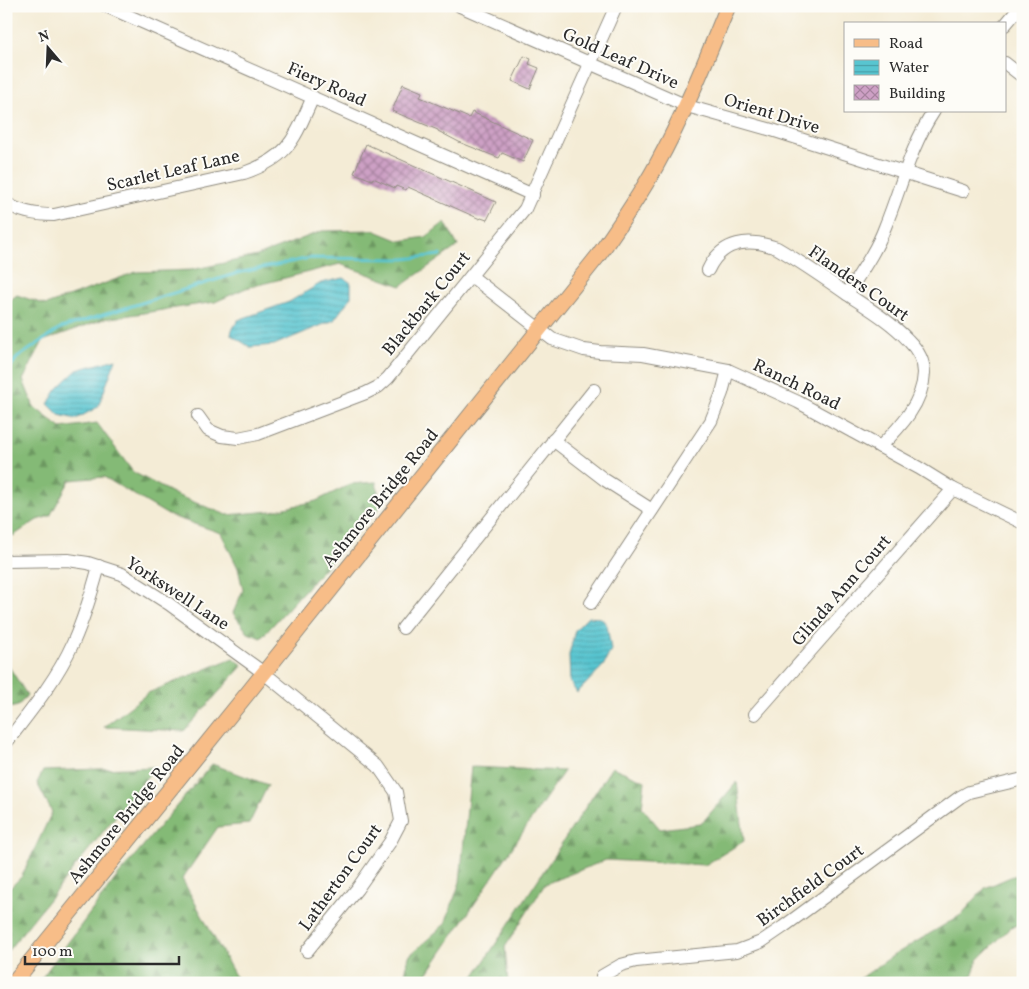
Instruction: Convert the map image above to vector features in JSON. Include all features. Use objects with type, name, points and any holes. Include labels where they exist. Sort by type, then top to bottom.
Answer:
[{"type":"main road","name":"Ashmore Bridge Road","points":[[13,983],[598,256],[620,225],[656,165],[686,106],[728,6]]},
{"type":"street","name":"Fiery Road","points":[[106,6],[533,194]]},
{"type":"street","name":"Gold Leaf Drive","points":[[460,6],[686,106]]},
{"type":"street","name":"Blackbark Court","points":[[198,416],[208,430],[222,436],[238,438],[266,431],[366,394],[388,378],[525,209],[616,6]]},
{"type":"street","points":[[1006,25],[1021,6]]},
{"type":"street","points":[[1006,64],[1023,77]]},
{"type":"street","name":"Scarlet Leaf Lane","points":[[6,203],[32,214],[54,215],[244,173],[259,168],[277,158],[286,150],[294,139],[313,98]]},
{"type":"street","name":"Orient Drive","points":[[686,106],[772,130],[963,192]]},
{"type":"street","points":[[847,294],[875,250],[920,133],[933,112]]},
{"type":"street","name":"Flanders Court","points":[[708,270],[714,259],[730,247],[745,243],[761,242],[777,248],[847,294],[892,325],[908,340],[919,356],[923,368],[922,386],[912,409],[899,428],[880,447]]},
{"type":"street","name":"Ranch Road","points":[[471,276],[552,339],[584,350],[643,354],[728,370],[798,402],[953,489],[1023,523]]},
{"type":"street","points":[[591,603],[711,421],[722,393],[728,370]]},
{"type":"street","points":[[404,628],[594,390]]},
{"type":"street","points":[[553,440],[604,480],[652,510]]},
{"type":"street","name":"Glinda Ann Court","points":[[755,714],[953,489]]},
{"type":"street","name":"Yorkswell Lane","points":[[6,560],[68,560],[98,566],[122,574],[169,604],[264,673]]},
{"type":"street","points":[[6,743],[53,678],[73,644],[86,610],[98,566]]},
{"type":"street","name":"Latherton Court","points":[[264,673],[378,766],[396,792],[401,821],[390,842],[358,889],[307,951]]},
{"type":"street","name":"Birchfield Court","points":[[602,976],[621,965],[636,961],[736,951],[761,942],[960,797],[969,792],[1023,779]]},
{"type":"green space","points":[[445,222],[458,246],[401,286],[340,264],[246,288],[215,302],[104,319],[43,341],[23,380],[34,407],[61,428],[97,423],[133,472],[176,495],[227,515],[272,511],[316,501],[351,484],[376,482],[381,506],[261,638],[248,633],[233,613],[243,590],[238,568],[221,533],[168,515],[104,477],[70,480],[50,516],[37,520],[13,536],[10,526],[10,495],[6,493],[6,303],[17,295],[46,305],[136,272],[191,270],[257,256],[322,231],[373,230],[400,241],[426,237]]},
{"type":"green space","points":[[233,658],[243,665],[184,731],[104,727],[148,693]]},
{"type":"green space","points":[[6,662],[27,695],[18,706],[9,708],[6,705]]},
{"type":"green space","points":[[212,764],[268,785],[249,824],[218,827],[182,879],[239,983],[38,983],[116,878]]},
{"type":"green space","points":[[155,767],[6,953],[6,892],[22,876],[52,812],[37,783],[43,771]]},
{"type":"green space","points":[[471,767],[564,771],[421,983],[403,983],[409,956],[445,924],[460,882]]},
{"type":"green space","points":[[612,767],[645,781],[642,807],[660,829],[701,824],[737,782],[744,841],[705,865],[606,860],[545,884],[505,947],[508,983],[470,983]]},
{"type":"green space","points":[[1023,875],[1023,924],[1011,927],[978,960],[969,983],[854,983],[894,955],[961,915],[985,888],[1013,876]]},
{"type":"water","points":[[344,278],[351,283],[351,297],[334,320],[274,345],[250,347],[231,335],[238,320],[289,302],[321,283]]},
{"type":"water","points":[[116,359],[98,407],[76,419],[59,415],[48,404],[57,389],[77,370]]},
{"type":"water","points":[[588,617],[601,618],[607,625],[611,650],[603,666],[577,693],[570,682],[569,655],[575,630]]},
{"type":"building","points":[[524,56],[531,59],[529,64],[539,68],[530,89],[512,81]]},
{"type":"building","points":[[403,84],[422,92],[420,97],[469,118],[472,112],[533,140],[523,162],[502,153],[499,158],[392,111]]},
{"type":"building","points":[[366,144],[496,202],[487,220],[480,219],[408,187],[406,190],[396,186],[395,188],[373,178],[372,180],[354,173]]},
{"type":"waterway","points":[[6,373],[17,358],[61,328],[238,273],[310,258],[404,259],[440,255]]}]
